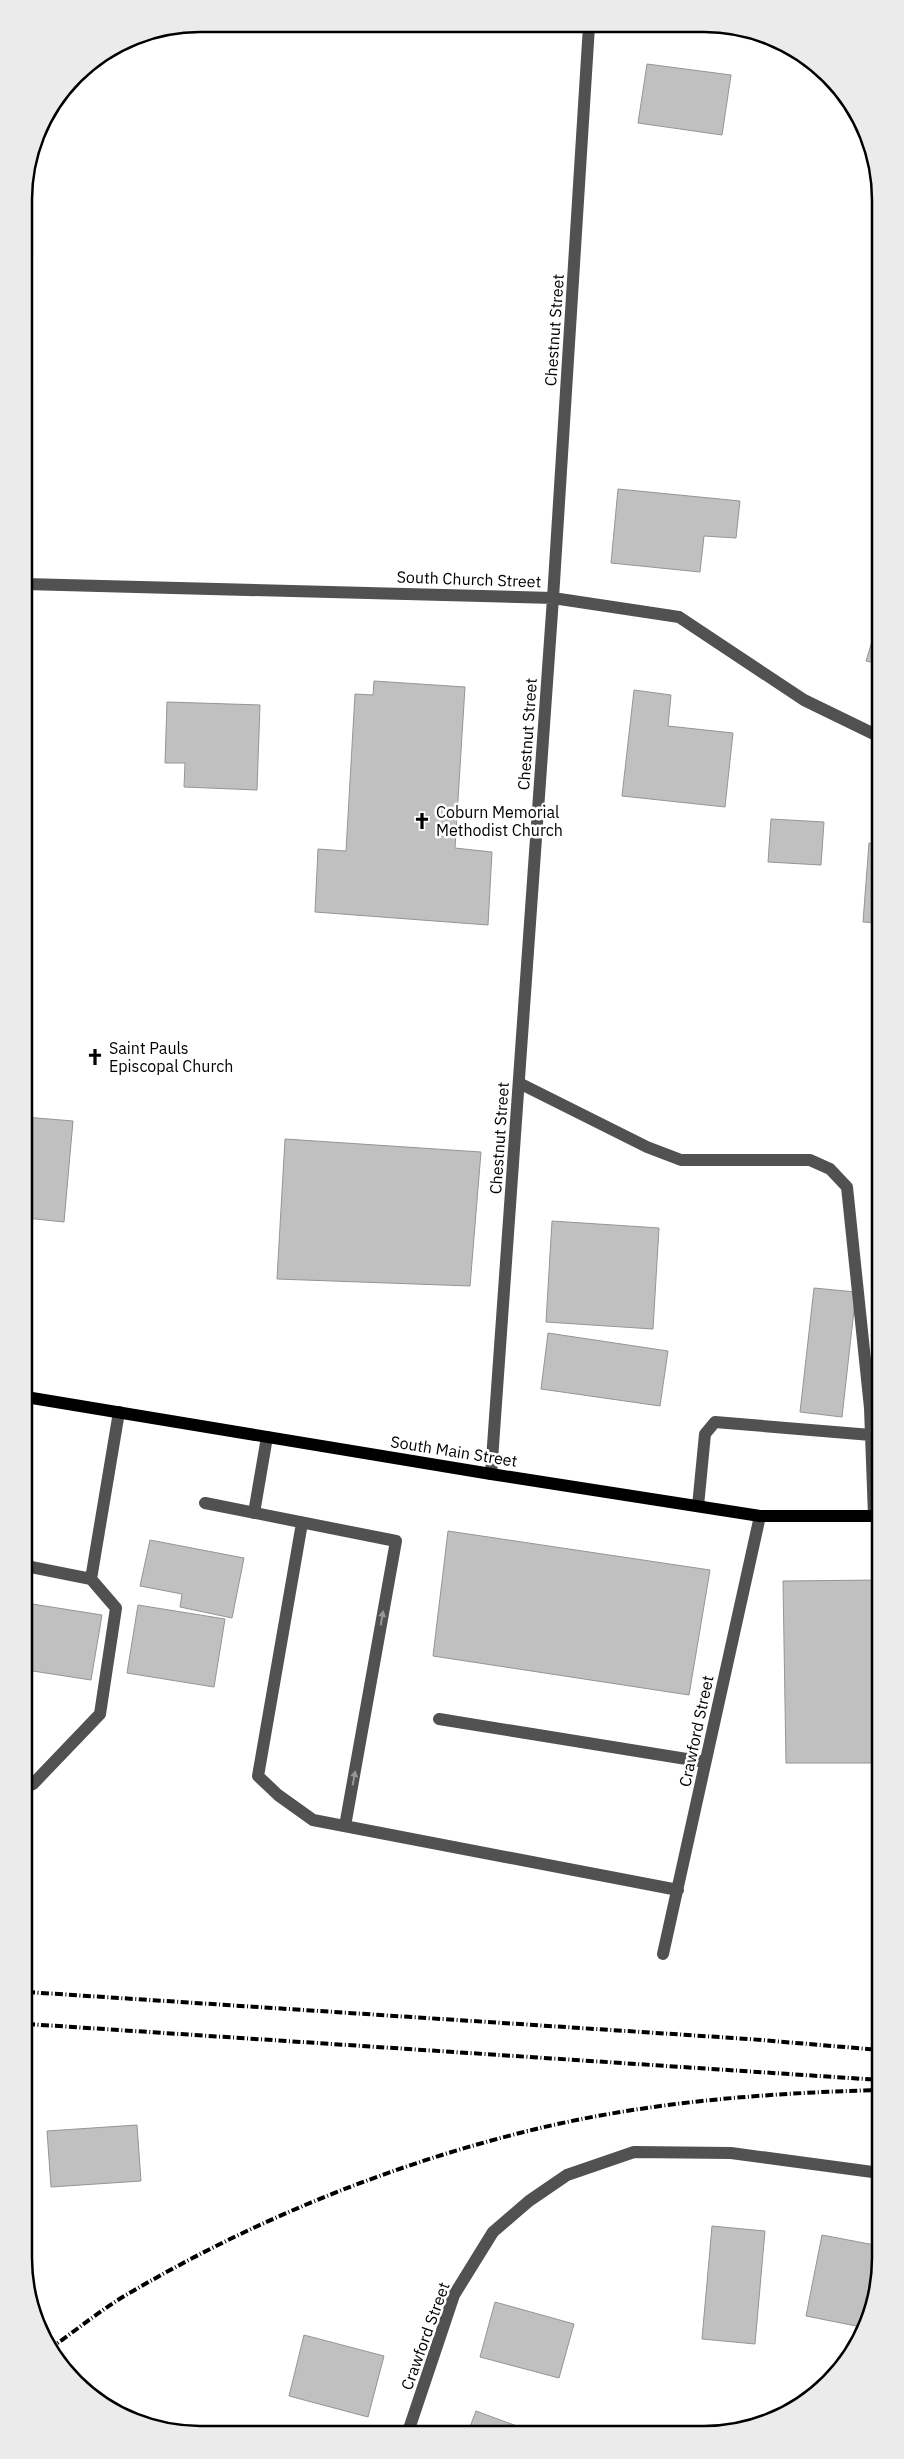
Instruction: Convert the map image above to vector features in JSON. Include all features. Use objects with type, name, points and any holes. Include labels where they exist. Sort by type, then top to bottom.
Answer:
[{"type":"main road","name":"South Main Street","points":[[32,1399],[760,1516],[871,1516]]},
{"type":"street","name":"Chestnut Street","points":[[491,1474],[553,598],[589,32]]},
{"type":"street","name":"South Church Street","points":[[33,584],[553,598],[679,618],[804,700],[872,733]]},
{"type":"street","points":[[519,1083],[647,1147],[681,1160],[810,1160],[830,1169],[847,1187],[870,1408],[871,1441]]},
{"type":"street","points":[[92,1579],[119,1412]]},
{"type":"street","points":[[698,1506],[705,1434],[715,1422],[871,1435]]},
{"type":"street","points":[[254,1513],[267,1437]]},
{"type":"street","points":[[205,1503],[396,1541],[345,1826]]},
{"type":"street","name":"Crawford Street","points":[[663,1954],[760,1516]]},
{"type":"street","points":[[302,1523],[258,1776],[278,1796],[313,1820],[678,1890]]},
{"type":"street","points":[[32,1567],[92,1579],[116,1608],[100,1714],[32,1784]]},
{"type":"street","points":[[439,1719],[706,1762]]},
{"type":"street","name":"Crawford Street","points":[[410,2426],[454,2295],[493,2232],[528,2202],[567,2175],[634,2152],[731,2153],[871,2172]]},
{"type":"building","points":[[647,64],[731,75],[722,135],[638,123]]},
{"type":"building","points":[[618,489],[740,501],[736,538],[704,536],[700,572],[611,563]]},
{"type":"building","points":[[872,642],[872,662],[866,661]]},
{"type":"building","points":[[374,681],[465,687],[455,848],[492,852],[488,925],[315,912],[318,849],[346,851],[355,694],[373,695]]},
{"type":"building","points":[[634,690],[671,695],[668,726],[733,733],[725,807],[622,796]]},
{"type":"building","points":[[167,702],[260,705],[257,790],[184,787],[185,763],[165,763]]},
{"type":"building","points":[[771,819],[824,822],[821,865],[768,862]]},
{"type":"building","points":[[869,843],[872,843],[872,923],[863,922]]},
{"type":"building","points":[[33,1118],[73,1121],[64,1222],[33,1219]]},
{"type":"building","points":[[285,1139],[481,1152],[470,1286],[277,1279]]},
{"type":"building","points":[[552,1221],[659,1228],[653,1329],[546,1322]]},
{"type":"building","points":[[814,1288],[856,1292],[842,1417],[800,1412]]},
{"type":"building","points":[[548,1333],[668,1351],[660,1406],[541,1389]]},
{"type":"building","points":[[448,1531],[710,1570],[689,1695],[433,1656]]},
{"type":"building","points":[[150,1540],[244,1558],[232,1618],[180,1607],[182,1594],[140,1586]]},
{"type":"building","points":[[871,1580],[871,1763],[786,1763],[783,1581]]},
{"type":"building","points":[[32,1604],[102,1615],[91,1680],[32,1671]]},
{"type":"building","points":[[138,1605],[225,1619],[214,1687],[127,1673]]},
{"type":"building","points":[[137,2125],[141,2181],[51,2187],[47,2131]]},
{"type":"building","points":[[712,2226],[765,2231],[755,2344],[702,2339]]},
{"type":"building","points":[[822,2235],[871,2244],[871,2270],[868,2291],[857,2326],[806,2316]]},
{"type":"building","points":[[495,2302],[574,2324],[559,2378],[480,2357]]},
{"type":"building","points":[[304,2335],[384,2356],[368,2417],[289,2396]]},
{"type":"building","points":[[476,2411],[517,2426],[470,2426]]},
{"type":"railway","points":[[32,1992],[749,2039],[871,2049]]},
{"type":"railway","points":[[32,2024],[871,2079]]},
{"type":"railway","points":[[56,2344],[122,2297],[180,2264],[328,2195],[431,2158],[536,2129],[621,2112],[707,2100],[871,2090]]},
{"type":"place","name":"Coburn Memorial Methodist Church","points":[[422,821]]},
{"type":"place","name":"Saint Pauls Episcopal Church","points":[[95,1057]]}]
